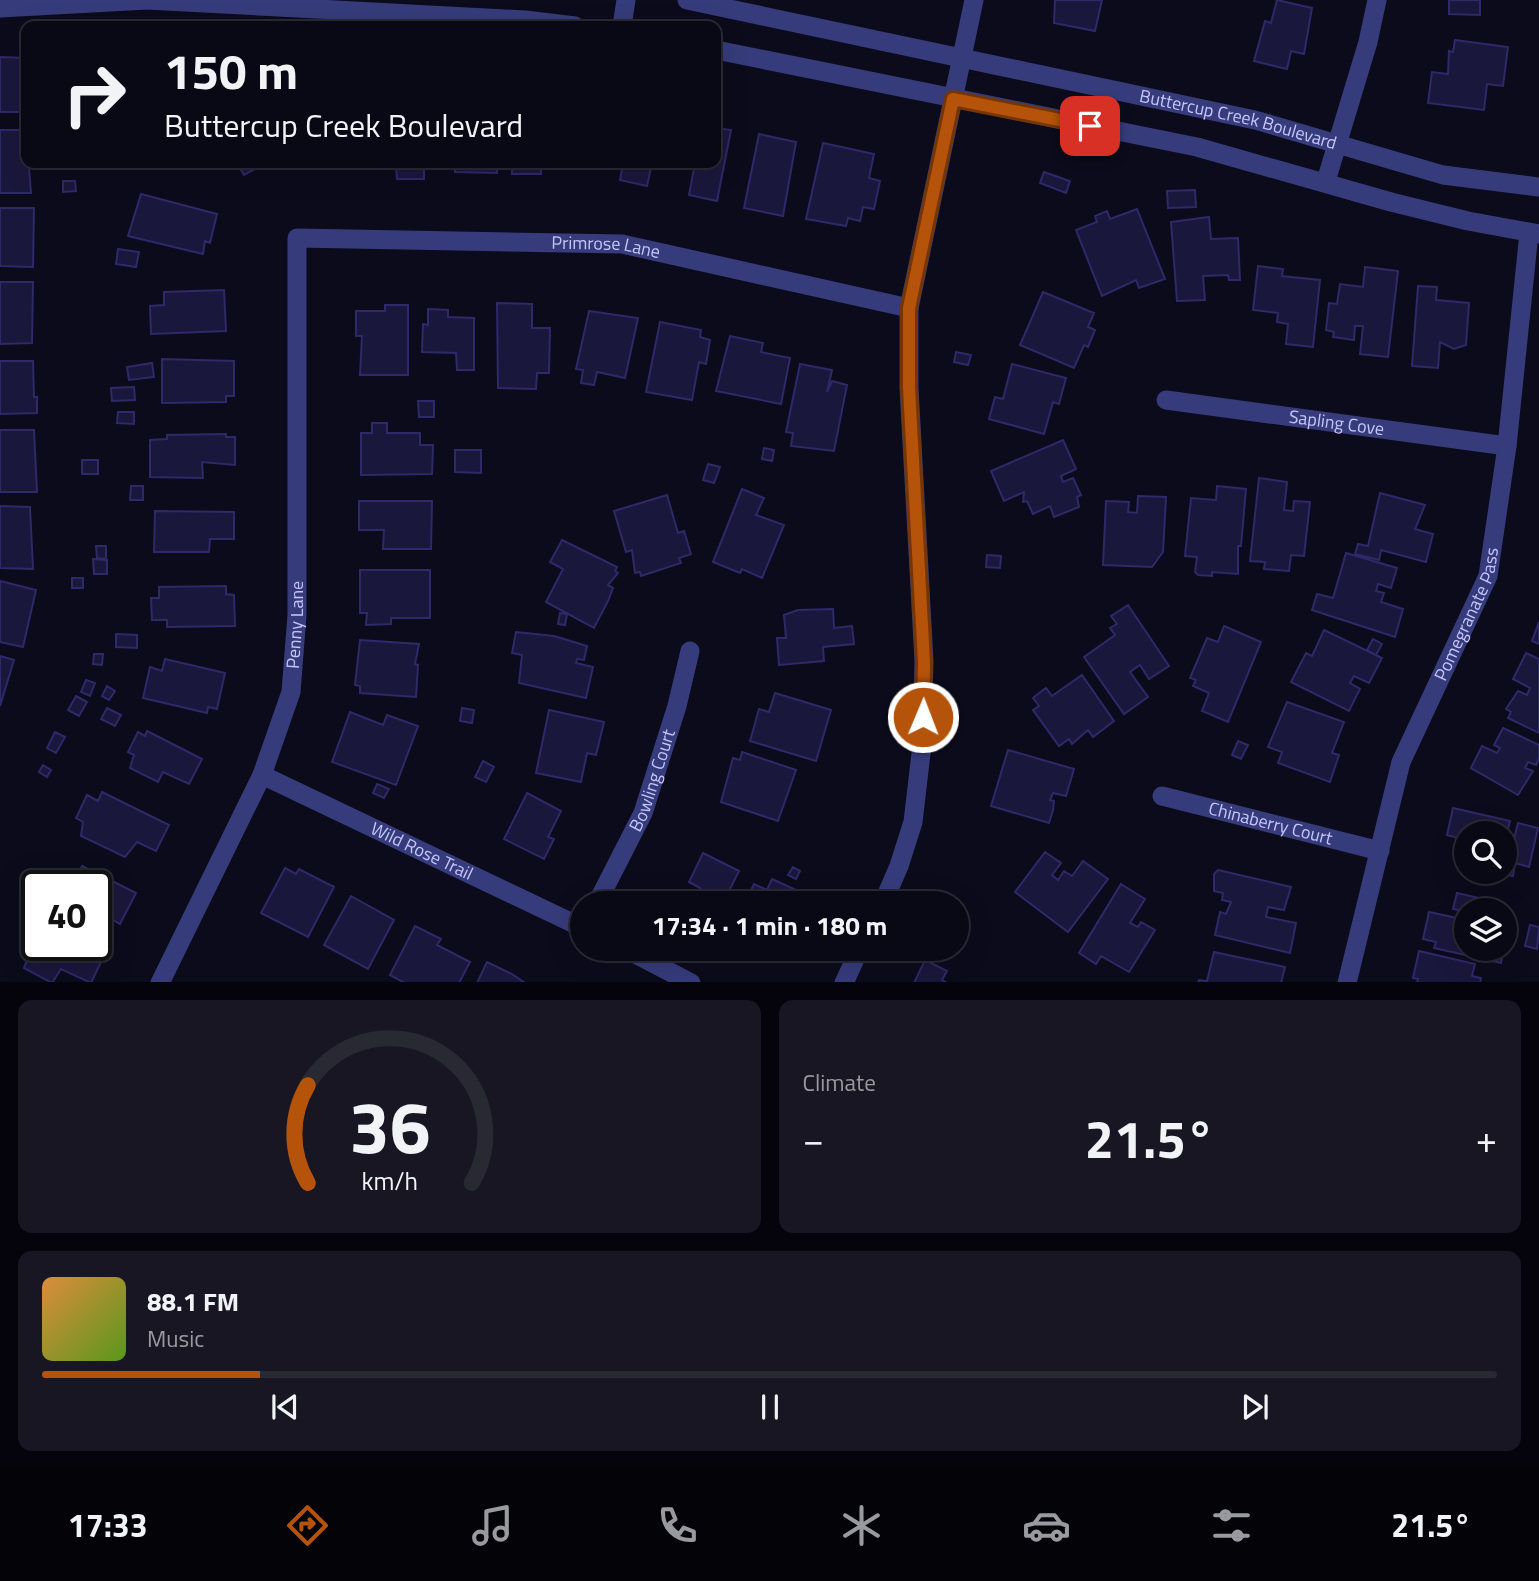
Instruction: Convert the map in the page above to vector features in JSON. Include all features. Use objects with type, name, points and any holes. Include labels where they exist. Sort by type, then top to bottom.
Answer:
[{"type":"street","points":[[0,8],[147,0],[284,4],[533,21]]},
{"type":"street","points":[[623,21],[626,0]]},
{"type":"street","name":"Buttercup Creek Boulevard","points":[[687,0],[1255,120],[1443,175],[1539,187]]},
{"type":"street","points":[[888,891],[913,822],[922,745],[924,662],[909,388],[909,308],[974,0]]},
{"type":"street","points":[[1326,181],[1377,0]]},
{"type":"street","name":"Buttercup Creek Boulevard","points":[[721,51],[1197,147],[1326,181],[1391,202],[1534,233]]},
{"type":"street","name":"Pomegranate Pass","points":[[1347,982],[1401,762],[1488,576],[1534,233]]},
{"type":"street","name":"Primrose Lane","points":[[297,239],[622,244],[909,308]]},
{"type":"street","name":"Penny Lane","points":[[160,982],[262,775],[292,692],[297,615],[297,239]]},
{"type":"street","name":"Sapling Cove","points":[[1166,400],[1507,446]]},
{"type":"street","name":"Bowling Court","points":[[603,891],[643,813],[677,706],[690,651]]},
{"type":"street","name":"Wild Rose Trail","points":[[262,775],[570,922]]},
{"type":"street","name":"Chinaberry Court","points":[[1162,796],[1380,850]]},
{"type":"street","points":[[650,961],[691,982]]},
{"type":"street","points":[[844,982],[854,961]]},
{"type":"building","points":[[1055,0],[1102,0],[1095,31],[1054,23]]},
{"type":"building","points":[[1277,0],[1312,8],[1304,54],[1291,51],[1287,69],[1254,61],[1265,21],[1271,23]]},
{"type":"building","points":[[1449,0],[1480,0],[1480,15],[1449,14]]},
{"type":"building","points":[[1455,40],[1508,47],[1503,86],[1487,84],[1484,110],[1428,103],[1432,72],[1448,74],[1449,51],[1453,52]]},
{"type":"building","points":[[0,57],[21,58],[21,112],[0,112]]},
{"type":"building","points":[[721,129],[731,130],[717,201],[689,195],[694,168],[721,168]]},
{"type":"building","points":[[0,130],[21,130],[21,168],[29,168],[31,193],[0,193]]},
{"type":"building","points":[[759,134],[796,142],[783,216],[744,208]]},
{"type":"building","points":[[823,143],[874,154],[869,178],[880,181],[874,209],[863,207],[860,221],[848,218],[846,226],[806,219]]},
{"type":"building","points":[[240,168],[257,168],[244,175]]},
{"type":"building","points":[[396,168],[424,168],[424,179],[397,179]]},
{"type":"building","points":[[455,168],[497,168],[497,173],[455,172]]},
{"type":"building","points":[[512,168],[541,168],[541,174],[512,174]]},
{"type":"building","points":[[622,168],[651,168],[647,186],[620,180]]},
{"type":"building","points":[[1044,172],[1070,181],[1066,193],[1040,183]]},
{"type":"building","points":[[63,181],[75,181],[76,191],[63,192]]},
{"type":"building","points":[[1195,190],[1196,207],[1168,208],[1167,191]]},
{"type":"building","points":[[141,194],[217,214],[210,243],[205,241],[203,254],[128,236]]},
{"type":"building","points":[[0,208],[34,208],[33,267],[0,266]]},
{"type":"building","points":[[1137,209],[1165,279],[1139,288],[1136,280],[1102,296],[1076,230],[1097,222],[1095,216],[1107,211],[1110,219]]},
{"type":"building","points":[[1209,217],[1211,239],[1238,238],[1240,280],[1229,280],[1228,275],[1203,276],[1205,300],[1177,301],[1171,222]]},
{"type":"building","points":[[118,249],[139,252],[136,267],[116,264]]},
{"type":"building","points":[[1258,266],[1283,269],[1282,276],[1320,280],[1313,347],[1286,344],[1288,324],[1277,322],[1278,313],[1253,310]]},
{"type":"building","points":[[1365,267],[1398,271],[1388,357],[1360,354],[1363,326],[1355,326],[1354,340],[1333,337],[1334,332],[1326,330],[1329,303],[1337,304],[1340,284],[1363,287]]},
{"type":"building","points":[[0,282],[33,282],[32,343],[0,344]]},
{"type":"building","points":[[1418,286],[1437,287],[1436,300],[1469,303],[1466,345],[1454,349],[1440,342],[1438,368],[1412,366]]},
{"type":"building","points":[[224,290],[226,331],[151,334],[150,306],[164,305],[164,292]]},
{"type":"building","points":[[1043,292],[1094,313],[1088,327],[1095,330],[1088,347],[1084,345],[1074,368],[1020,345]]},
{"type":"building","points":[[497,303],[532,304],[532,328],[550,328],[549,373],[537,373],[536,389],[498,388]]},
{"type":"building","points":[[385,305],[408,305],[408,375],[360,375],[362,336],[356,336],[356,311],[385,311]]},
{"type":"building","points":[[428,309],[448,310],[448,317],[474,318],[474,370],[457,370],[456,353],[422,352],[423,324],[428,325]]},
{"type":"building","points":[[589,311],[638,318],[625,378],[597,372],[594,385],[581,383],[583,370],[576,369]]},
{"type":"building","points":[[660,322],[701,330],[700,337],[710,340],[706,364],[699,362],[692,400],[646,392]]},
{"type":"building","points":[[730,336],[763,343],[761,352],[790,358],[781,404],[716,391]]},
{"type":"building","points":[[956,352],[971,355],[968,365],[954,362]]},
{"type":"building","points":[[162,359],[234,361],[234,396],[226,396],[226,402],[162,403]]},
{"type":"building","points":[[0,361],[33,361],[37,413],[0,414]]},
{"type":"building","points":[[152,363],[154,377],[129,380],[127,367]]},
{"type":"building","points":[[800,364],[832,370],[827,392],[832,381],[847,385],[834,451],[791,446],[793,433],[786,432]]},
{"type":"building","points":[[1012,364],[1066,378],[1059,404],[1053,402],[1044,434],[989,419],[995,397],[1003,399]]},
{"type":"building","points":[[134,387],[135,400],[112,401],[111,388]]},
{"type":"building","points":[[418,401],[434,401],[434,417],[419,417]]},
{"type":"building","points":[[118,412],[134,412],[134,424],[117,423]]},
{"type":"building","points":[[372,423],[387,423],[387,433],[420,433],[420,445],[433,445],[432,474],[361,475],[361,433],[372,433]]},
{"type":"building","points":[[0,430],[34,430],[37,492],[0,492]]},
{"type":"building","points":[[226,434],[226,437],[235,437],[235,465],[202,462],[203,478],[150,477],[150,440],[167,439],[167,435]]},
{"type":"building","points":[[1063,440],[1076,469],[1061,476],[1063,482],[1073,478],[1081,495],[1077,497],[1079,507],[1054,517],[1050,506],[1033,514],[1027,501],[1023,502],[1024,492],[1004,501],[991,471]]},
{"type":"building","points":[[764,448],[774,450],[772,461],[762,459]]},
{"type":"building","points":[[455,450],[481,450],[481,473],[455,472]]},
{"type":"building","points":[[82,460],[98,460],[98,474],[82,474]]},
{"type":"building","points":[[708,464],[720,467],[714,483],[703,480]]},
{"type":"building","points":[[1259,478],[1287,482],[1284,510],[1293,511],[1294,501],[1310,502],[1304,556],[1291,555],[1289,571],[1264,569],[1265,562],[1250,561]]},
{"type":"building","points":[[131,486],[143,486],[143,500],[130,500]]},
{"type":"building","points":[[1217,486],[1246,489],[1241,546],[1238,546],[1238,574],[1212,572],[1212,576],[1198,575],[1195,572],[1197,557],[1185,556],[1191,498],[1216,500]]},
{"type":"building","points":[[742,489],[764,498],[756,515],[784,525],[762,578],[742,569],[740,573],[713,562]]},
{"type":"building","points":[[1380,493],[1425,505],[1415,529],[1433,534],[1426,562],[1381,550],[1379,560],[1355,554],[1358,544],[1368,546]]},
{"type":"building","points":[[667,495],[678,533],[684,531],[691,554],[679,558],[681,563],[641,576],[640,572],[635,573],[632,550],[626,552],[614,511]]},
{"type":"building","points":[[1138,496],[1166,497],[1163,552],[1152,567],[1103,565],[1106,501],[1129,502],[1128,512],[1137,513]]},
{"type":"building","points":[[359,501],[432,501],[431,549],[383,549],[384,530],[359,530]]},
{"type":"building","points":[[0,506],[30,507],[33,569],[0,568]]},
{"type":"building","points":[[155,511],[234,512],[234,539],[210,539],[209,552],[154,552]]},
{"type":"building","points":[[562,540],[617,567],[615,571],[618,573],[608,585],[613,588],[594,628],[546,602],[563,569],[550,562]]},
{"type":"building","points":[[96,546],[106,546],[106,559],[97,558]]},
{"type":"building","points":[[1346,553],[1397,568],[1391,588],[1378,584],[1376,591],[1384,593],[1381,602],[1403,609],[1395,637],[1312,610],[1317,594],[1333,598]]},
{"type":"building","points":[[987,555],[1001,556],[1000,568],[986,567]]},
{"type":"building","points":[[93,559],[107,560],[107,574],[94,574]]},
{"type":"building","points":[[360,570],[430,570],[430,618],[391,618],[391,624],[366,625],[367,613],[360,613]]},
{"type":"building","points":[[72,578],[83,578],[83,588],[72,588]]},
{"type":"building","points":[[0,581],[36,590],[23,647],[0,642]]},
{"type":"building","points":[[226,586],[226,594],[234,595],[235,626],[167,627],[167,620],[152,620],[151,598],[159,598],[159,587]]},
{"type":"building","points":[[1128,605],[1169,666],[1149,679],[1140,665],[1130,672],[1148,697],[1124,714],[1084,657],[1115,635],[1110,628],[1117,624],[1111,616]]},
{"type":"building","points":[[833,609],[834,628],[852,626],[854,644],[823,647],[824,661],[779,665],[777,638],[786,638],[784,615],[798,610]]},
{"type":"building","points":[[560,613],[567,614],[565,625],[558,624]]},
{"type":"building","points":[[1539,622],[1539,644],[1532,641]]},
{"type":"building","points":[[1224,626],[1261,642],[1228,722],[1202,711],[1209,693],[1193,686],[1196,680],[1190,678],[1207,638],[1218,642]]},
{"type":"building","points":[[1324,630],[1382,658],[1369,683],[1354,676],[1350,683],[1360,689],[1349,711],[1291,682],[1306,653],[1312,656]]},
{"type":"building","points":[[516,632],[554,636],[587,646],[584,660],[577,659],[576,663],[593,667],[586,698],[519,683],[522,655],[512,653]]},
{"type":"building","points":[[116,634],[137,635],[137,648],[116,647]]},
{"type":"building","points":[[1373,639],[1382,644],[1376,655],[1367,650]]},
{"type":"building","points":[[360,640],[419,644],[415,664],[418,665],[416,697],[360,693],[360,686],[355,685]]},
{"type":"building","points":[[1526,653],[1539,659],[1539,733],[1508,718],[1511,712],[1506,709],[1518,691],[1527,695],[1530,688],[1513,679]]},
{"type":"building","points":[[94,654],[103,654],[102,665],[93,664]]},
{"type":"building","points":[[0,656],[14,660],[0,706]]},
{"type":"building","points":[[165,659],[225,673],[217,709],[208,707],[207,713],[143,698],[150,667],[162,671]]},
{"type":"building","points":[[1082,675],[1114,721],[1093,737],[1088,730],[1072,744],[1069,739],[1059,746],[1033,710],[1039,706],[1033,698],[1046,688],[1052,696]]},
{"type":"building","points":[[86,680],[95,683],[90,696],[81,692]]},
{"type":"building","points":[[107,686],[115,691],[109,700],[102,696]]},
{"type":"building","points":[[775,693],[831,710],[816,761],[750,741],[759,709],[769,712]]},
{"type":"building","points":[[76,696],[87,702],[79,716],[68,710]]},
{"type":"building","points":[[1287,702],[1344,722],[1332,753],[1339,755],[1330,782],[1278,763],[1282,752],[1268,747]]},
{"type":"building","points":[[107,708],[121,715],[115,726],[101,719]]},
{"type":"building","points":[[462,708],[474,710],[472,723],[460,721]]},
{"type":"building","points":[[549,710],[604,722],[596,755],[587,753],[581,782],[536,773]]},
{"type":"building","points":[[350,712],[383,725],[387,715],[418,726],[396,785],[332,762]]},
{"type":"building","points":[[1503,728],[1539,745],[1539,758],[1536,765],[1528,762],[1525,768],[1533,771],[1518,795],[1471,768],[1482,746],[1497,753],[1500,748],[1494,745]]},
{"type":"building","points":[[147,731],[202,759],[189,784],[163,772],[158,782],[130,768],[134,755],[128,752],[138,732],[145,736]]},
{"type":"building","points":[[55,732],[65,737],[56,753],[47,748]]},
{"type":"building","points":[[1238,741],[1248,745],[1241,759],[1232,755]]},
{"type":"building","points":[[1008,750],[1074,769],[1066,796],[1053,793],[1050,800],[1054,801],[1053,810],[1049,823],[991,806]]},
{"type":"building","points":[[742,752],[796,770],[778,821],[721,802],[733,758],[740,760]]},
{"type":"building","points":[[483,761],[494,767],[486,782],[475,777]]},
{"type":"building","points":[[43,765],[51,770],[47,777],[39,772]]},
{"type":"building","points":[[377,784],[389,789],[384,798],[373,793]]},
{"type":"building","points":[[102,792],[169,825],[156,851],[137,842],[125,857],[81,836],[83,822],[76,818],[87,795],[98,801]]},
{"type":"building","points":[[527,793],[561,811],[548,837],[554,839],[544,859],[504,839]]},
{"type":"building","points":[[1453,808],[1510,821],[1454,821],[1454,837],[1447,835]]},
{"type":"building","points":[[1518,823],[1538,828],[1529,867],[1517,864]]},
{"type":"building","points":[[1045,852],[1061,863],[1052,875],[1058,880],[1064,871],[1072,876],[1083,861],[1108,879],[1068,932],[1015,892]]},
{"type":"building","points":[[703,853],[739,871],[729,891],[698,891],[700,888],[689,882]]},
{"type":"building","points":[[793,867],[800,871],[796,879],[788,875]]},
{"type":"building","points":[[285,868],[296,874],[299,869],[334,887],[308,937],[261,913]]},
{"type":"building","points":[[1218,870],[1291,887],[1284,910],[1268,907],[1266,917],[1296,923],[1290,953],[1215,935],[1220,912],[1226,914],[1231,902],[1222,900],[1223,893],[1214,891],[1214,874]]},
{"type":"building","points":[[772,879],[796,890],[751,891],[754,884],[767,890]]},
{"type":"building","points":[[112,881],[136,893],[120,924],[113,920],[112,922]]},
{"type":"building","points":[[1121,884],[1145,899],[1130,923],[1138,927],[1141,922],[1155,930],[1129,972],[1101,956],[1096,964],[1079,953]]},
{"type":"building","points":[[1457,893],[1479,898],[1456,898]]},
{"type":"building","points":[[351,896],[394,920],[368,969],[324,945]]},
{"type":"building","points":[[1429,912],[1454,917],[1454,952],[1434,948],[1436,942],[1423,939]]},
{"type":"building","points":[[1530,925],[1539,927],[1537,949],[1525,946]]},
{"type":"building","points":[[415,926],[441,939],[437,945],[470,962],[460,982],[403,982],[390,975]]},
{"type":"building","points":[[1419,951],[1475,964],[1472,976],[1481,978],[1480,982],[1417,982],[1418,979],[1413,978]]},
{"type":"building","points":[[1214,952],[1285,967],[1281,982],[1198,982],[1207,981]]},
{"type":"building","points":[[27,961],[102,961],[91,982],[61,969],[50,982],[24,968]]},
{"type":"building","points":[[925,961],[927,961],[947,971],[942,980],[945,982],[914,982]]},
{"type":"building","points":[[487,962],[524,982],[477,982]]},
{"type":"route","points":[[923,717],[924,662],[909,388],[909,308],[953,99],[1090,126]]}]
